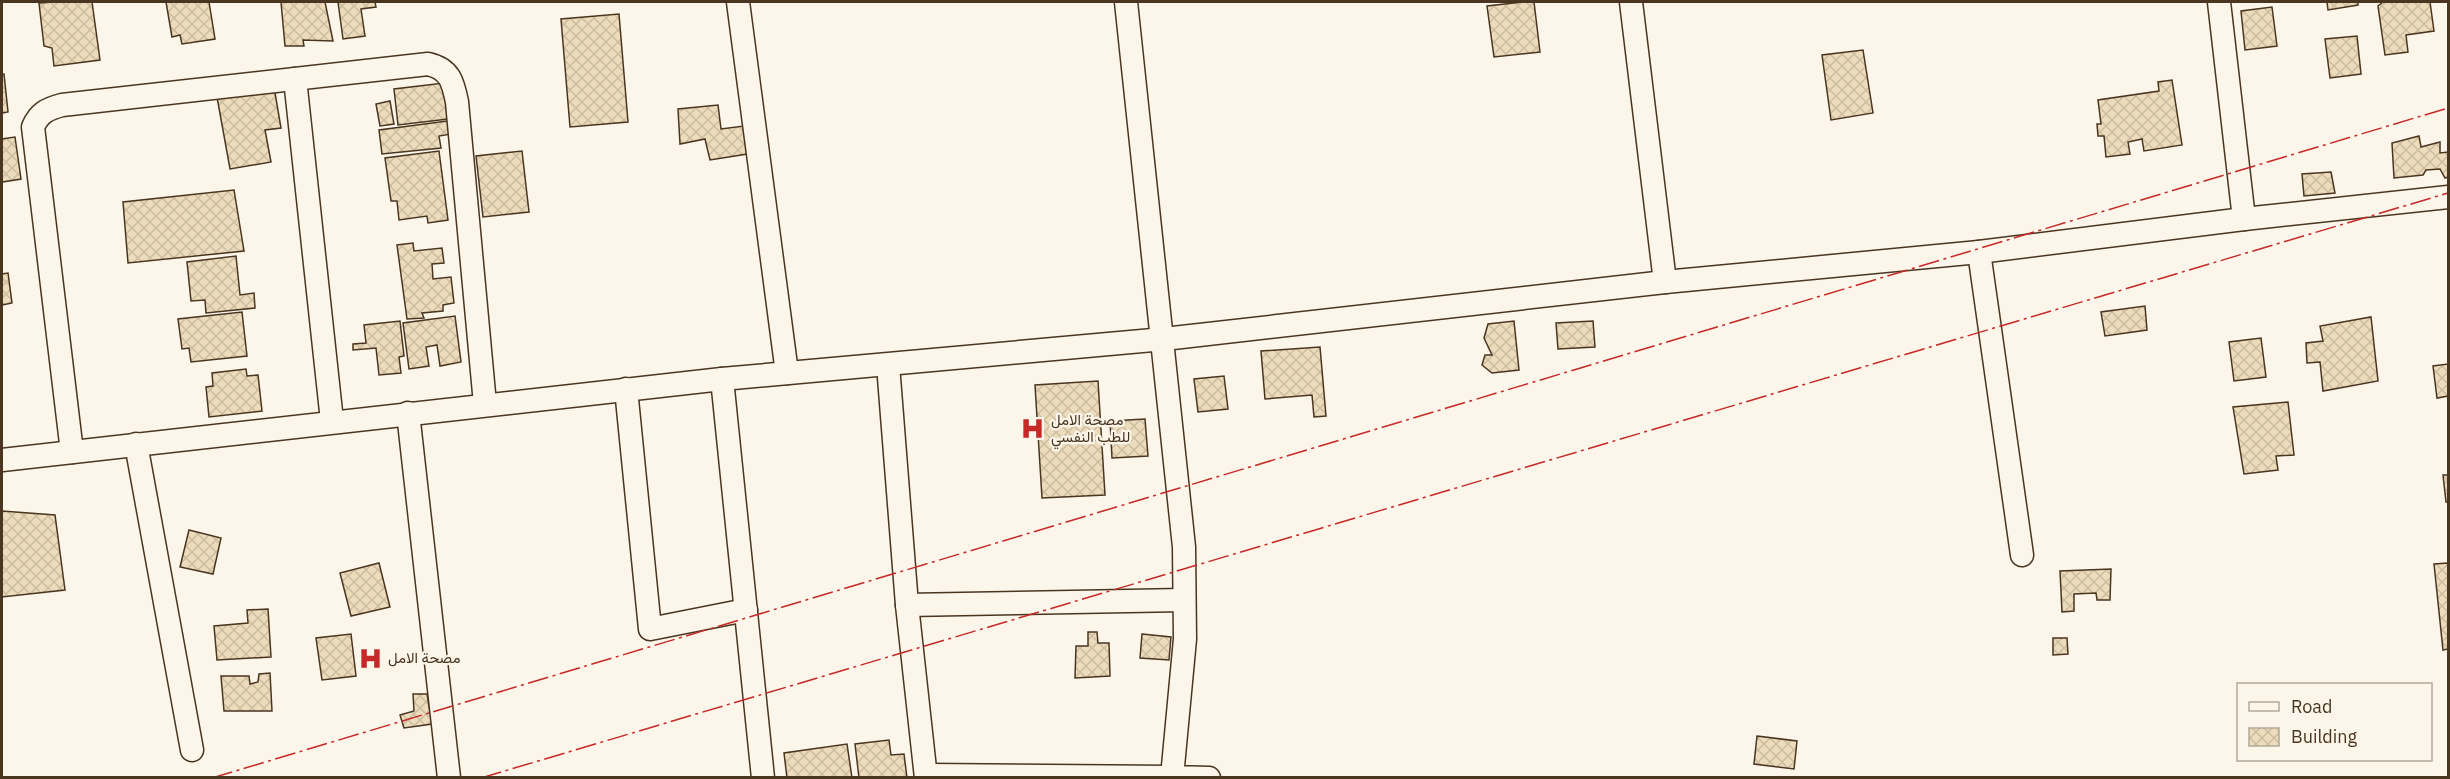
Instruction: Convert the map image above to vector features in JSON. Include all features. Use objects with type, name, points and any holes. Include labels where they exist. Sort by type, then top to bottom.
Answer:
[{"type":"street","points":[[738,2],[787,373]]},
{"type":"street","points":[[1126,2],[1164,339],[1184,548],[1185,639],[1172,777]]},
{"type":"street","points":[[1631,2],[1665,282]]},
{"type":"street","points":[[2219,2],[2244,219]]},
{"type":"street","points":[[72,452],[33,128],[38,116],[49,108],[62,105],[428,64],[441,67],[452,80],[457,102],[485,404]]},
{"type":"street","points":[[295,79],[332,421]]},
{"type":"street","points":[[2,460],[626,389],[1164,339],[1665,282],[1979,252],[2244,219],[2448,197]]},
{"type":"street","points":[[1979,252],[2022,555]]},
{"type":"street","points":[[888,365],[907,605],[926,776],[1209,777]]},
{"type":"street","points":[[722,379],[763,777]]},
{"type":"street","points":[[626,389],[650,630],[746,610]]},
{"type":"street","points":[[408,412],[449,777]]},
{"type":"street","points":[[136,444],[192,750]]},
{"type":"street","points":[[907,605],[1184,600]]},
{"type":"building","points":[[92,2],[100,60],[54,66],[52,48],[44,46],[39,3]]},
{"type":"building","points":[[166,2],[209,2],[215,39],[182,44],[180,35],[172,37]]},
{"type":"building","points":[[281,2],[325,2],[333,41],[303,40],[304,46],[285,46]]},
{"type":"building","points":[[338,2],[375,2],[376,7],[361,9],[365,36],[343,39]]},
{"type":"building","points":[[1534,2],[1540,52],[1494,57],[1487,6]]},
{"type":"building","points":[[2327,2],[2358,2],[2358,5],[2328,10]]},
{"type":"building","points":[[2383,2],[2430,2],[2434,31],[2406,35],[2408,52],[2385,55],[2378,6]]},
{"type":"building","points":[[2272,7],[2277,46],[2245,50],[2241,11]]},
{"type":"building","points":[[619,14],[628,122],[570,127],[561,19]]},
{"type":"building","points":[[2357,36],[2361,74],[2330,78],[2325,39]]},
{"type":"building","points":[[1863,50],[1873,113],[1831,120],[1822,55]]},
{"type":"building","points":[[2,74],[4,74],[8,112],[2,113]]},
{"type":"building","points":[[2172,80],[2182,145],[2144,151],[2142,139],[2128,142],[2130,154],[2106,157],[2104,136],[2098,136],[2097,124],[2101,124],[2098,100],[2159,91],[2158,82]]},
{"type":"building","points":[[444,83],[448,119],[398,125],[394,89]]},
{"type":"building","points":[[274,87],[281,128],[265,130],[271,162],[230,169],[217,97]]},
{"type":"building","points":[[390,101],[394,124],[380,126],[376,104]]},
{"type":"building","points":[[718,105],[721,129],[744,126],[747,154],[710,160],[705,139],[680,144],[678,109]]},
{"type":"building","points":[[455,120],[457,133],[439,136],[441,148],[382,154],[379,130]]},
{"type":"building","points":[[2419,136],[2421,147],[2440,142],[2440,153],[2448,152],[2448,177],[2445,178],[2440,169],[2426,170],[2423,175],[2394,178],[2392,143]]},
{"type":"building","points":[[15,137],[21,179],[2,182],[2,139]]},
{"type":"building","points":[[439,151],[448,220],[428,223],[427,216],[399,220],[397,201],[391,201],[385,158]]},
{"type":"building","points":[[522,151],[529,212],[483,217],[476,156]]},
{"type":"building","points":[[2331,172],[2335,193],[2304,196],[2302,174]]},
{"type":"building","points":[[234,190],[244,251],[128,263],[123,202]]},
{"type":"building","points":[[413,243],[414,251],[442,248],[444,263],[432,264],[433,279],[451,277],[454,303],[443,305],[443,311],[422,313],[424,318],[407,319],[397,245]]},
{"type":"building","points":[[236,256],[240,295],[254,293],[255,308],[206,313],[205,300],[191,301],[187,262]]},
{"type":"building","points":[[8,273],[12,303],[2,305],[2,274]]},
{"type":"building","points":[[2145,306],[2147,330],[2105,336],[2101,312]]},
{"type":"building","points":[[242,312],[247,356],[191,362],[189,348],[182,349],[178,319]]},
{"type":"building","points":[[455,316],[461,362],[440,366],[437,345],[426,347],[429,366],[409,369],[403,323]]},
{"type":"building","points":[[2371,317],[2378,381],[2323,391],[2320,362],[2307,363],[2306,343],[2323,341],[2320,326]]},
{"type":"building","points":[[400,321],[404,356],[399,357],[401,373],[379,375],[376,348],[353,350],[353,344],[366,343],[364,325]]},
{"type":"building","points":[[1514,321],[1519,370],[1492,373],[1482,365],[1485,355],[1492,355],[1484,338],[1488,324]]},
{"type":"building","points":[[1593,321],[1595,347],[1558,349],[1556,323]]},
{"type":"building","points":[[2261,338],[2266,377],[2234,381],[2229,342]]},
{"type":"building","points":[[1320,347],[1326,416],[1314,417],[1312,395],[1265,399],[1261,351]]},
{"type":"building","points":[[2448,364],[2448,396],[2437,398],[2433,366]]},
{"type":"building","points":[[246,369],[247,376],[258,375],[262,411],[209,417],[206,387],[213,386],[212,373]]},
{"type":"building","points":[[1224,376],[1228,409],[1198,412],[1194,379]]},
{"type":"building","points":[[1098,381],[1105,495],[1042,498],[1035,385]]},
{"type":"building","points":[[2288,402],[2294,455],[2276,456],[2278,470],[2244,474],[2233,407]]},
{"type":"building","points":[[1145,419],[1148,456],[1112,458],[1110,421]]},
{"type":"building","points":[[2443,475],[2448,475],[2448,502],[2446,502]]},
{"type":"building","points":[[2,511],[55,515],[65,590],[2,597]]},
{"type":"building","points":[[189,530],[221,538],[213,574],[180,567]]},
{"type":"building","points":[[379,563],[390,607],[351,616],[340,573]]},
{"type":"building","points":[[2448,563],[2448,649],[2443,650],[2434,564]]},
{"type":"building","points":[[2111,569],[2110,600],[2097,600],[2096,593],[2074,594],[2074,611],[2062,612],[2060,571]]},
{"type":"building","points":[[268,609],[271,657],[217,660],[214,626],[248,623],[247,610]]},
{"type":"building","points":[[1088,632],[1097,632],[1098,643],[1109,643],[1110,676],[1075,678],[1076,646],[1088,646]]},
{"type":"building","points":[[351,634],[356,676],[322,680],[316,638]]},
{"type":"building","points":[[1142,634],[1171,637],[1169,660],[1140,658]]},
{"type":"building","points":[[2053,638],[2067,638],[2068,654],[2053,655]]},
{"type":"building","points":[[270,673],[272,711],[224,711],[221,676],[249,676],[250,684],[258,682],[259,674]]},
{"type":"building","points":[[413,694],[427,694],[432,724],[404,728],[400,715],[414,711]]},
{"type":"building","points":[[1757,736],[1797,741],[1794,769],[1754,764]]},
{"type":"building","points":[[889,740],[891,755],[904,754],[907,778],[859,778],[855,744]]},
{"type":"building","points":[[847,744],[852,778],[787,778],[784,753]]},
{"type":"power","points":[[212,778],[2448,108]]},
{"type":"power","points":[[481,778],[2448,193]]},
{"type":"place","name":"مصحة الامل للطب النفسي","points":[[1033,429]]},
{"type":"place","name":"مصحة الامل","points":[[370,658]]}]
